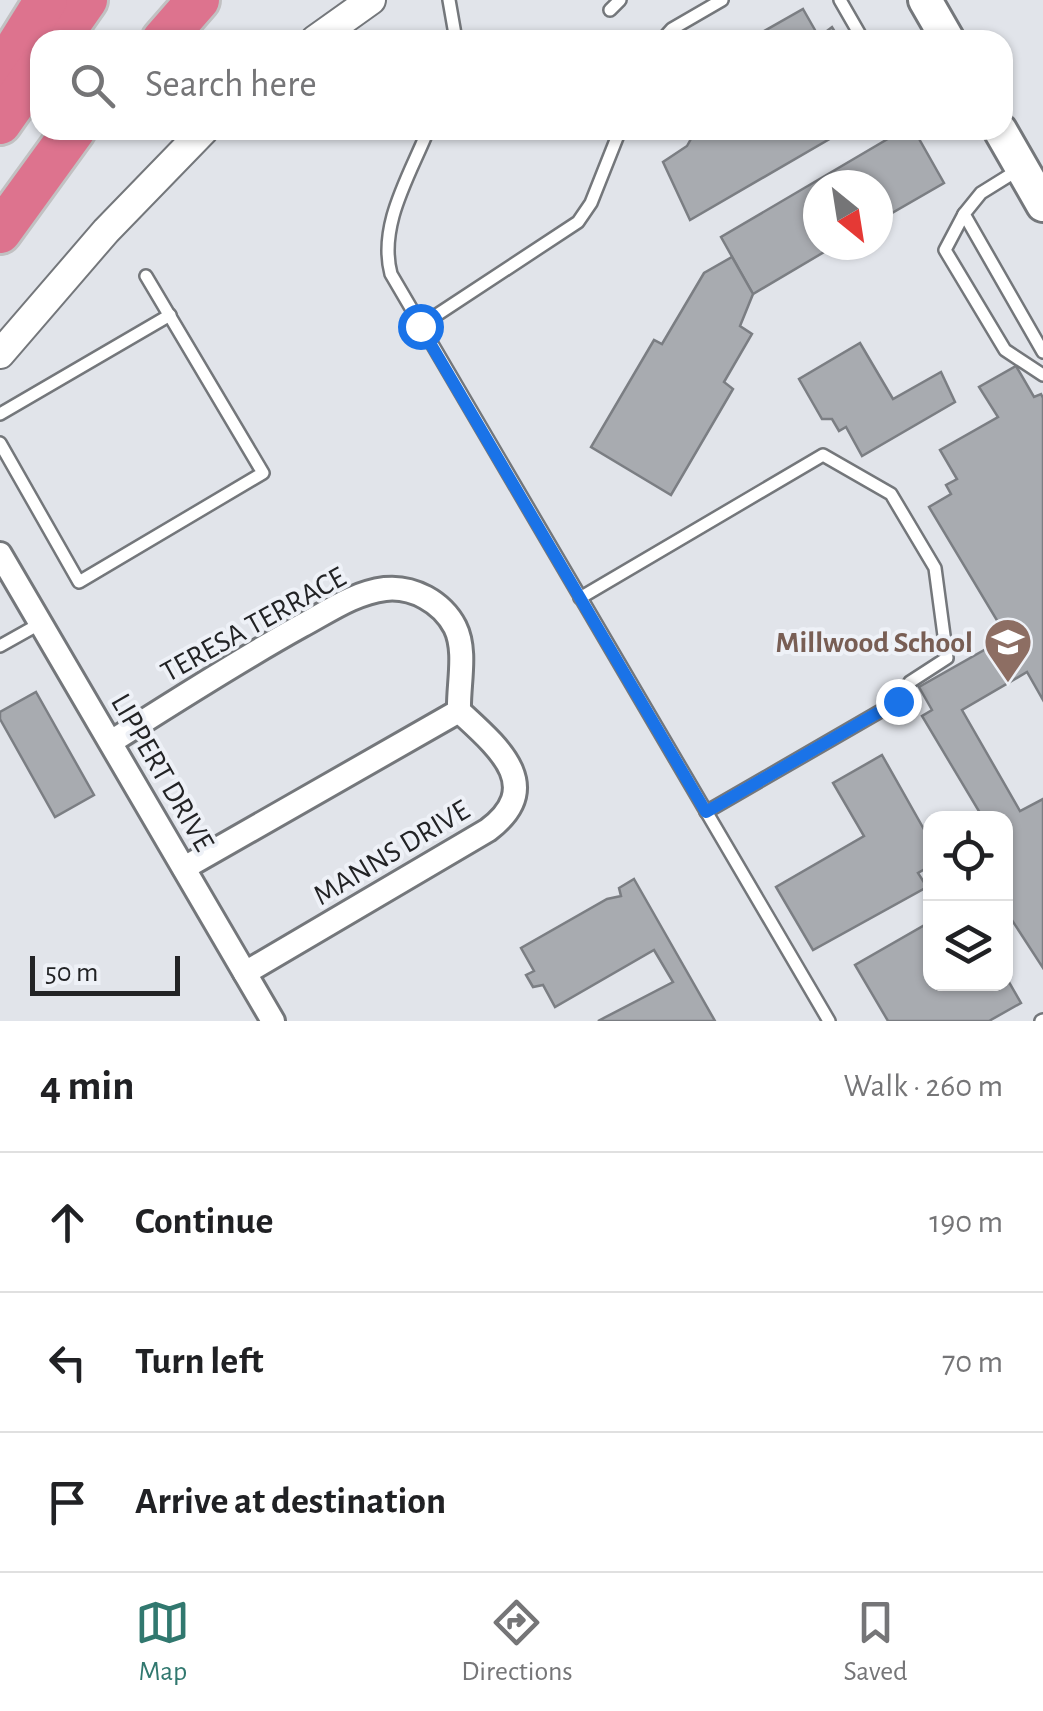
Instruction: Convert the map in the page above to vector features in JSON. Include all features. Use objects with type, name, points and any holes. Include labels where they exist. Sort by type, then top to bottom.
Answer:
[{"type":"highway","points":[[0,74],[46,0]]},
{"type":"highway","points":[[65,30],[86,0]]},
{"type":"highway","points":[[142,30],[162,0]]},
{"type":"highway","points":[[172,30],[198,0]]},
{"type":"highway","points":[[0,123],[30,80]]},
{"type":"highway","points":[[31,192],[67,140]]},
{"type":"highway","points":[[0,232],[75,140]]},
{"type":"main road","points":[[925,0],[942,30]]},
{"type":"main road","points":[[1010,140],[1032,162],[1043,205]]},
{"type":"street","points":[[329,30],[372,0]]},
{"type":"street","points":[[0,354],[106,231],[194,140]]},
{"type":"street","name":"LIPPERT DRIVE","points":[[0,554],[273,1021]]},
{"type":"street","name":"TERESA TERRACE","points":[[111,742],[256,650],[358,594],[390,588],[417,592],[440,606],[456,629],[461,657],[459,711]]},
{"type":"street","points":[[184,868],[459,711]]},
{"type":"street","name":"MANNS DRIVE","points":[[246,973],[488,830],[511,808],[517,797],[516,783],[502,755],[459,711]]},
{"type":"lane","points":[[449,0],[454,30]]},
{"type":"lane","points":[[610,10],[620,0]]},
{"type":"lane","points":[[671,30],[722,0]]},
{"type":"lane","points":[[840,0],[857,30]]},
{"type":"lane","points":[[424,140],[388,228],[385,252],[391,274],[829,1021]]},
{"type":"lane","points":[[420,326],[578,222],[592,203],[616,140]]},
{"type":"lane","points":[[1032,162],[981,193],[964,214],[945,250],[1004,350],[1043,376]]},
{"type":"lane","points":[[964,214],[1043,352]]},
{"type":"lane","points":[[0,443],[79,582],[262,473],[146,276]]},
{"type":"lane","points":[[0,414],[170,316]]},
{"type":"lane","points":[[580,598],[823,455],[891,494],[935,568],[947,658],[910,682],[898,701],[706,812]]},
{"type":"lane","points":[[0,646],[41,622]]},
{"type":"building","points":[[803,9],[815,30],[766,30]]},
{"type":"building","points":[[690,140],[828,140],[690,220],[663,162]]},
{"type":"building","points":[[886,140],[920,140],[944,183],[893,212],[893,170],[835,170]]},
{"type":"building","points":[[803,189],[803,260],[811,260],[753,294],[721,237]]},
{"type":"building","points":[[732,257],[753,294],[740,326],[752,334],[724,382],[733,389],[671,495],[591,447],[654,340],[662,344],[704,273]]},
{"type":"building","points":[[860,343],[893,399],[941,372],[955,402],[862,456],[846,427],[839,431],[832,419],[822,419],[799,379]]},
{"type":"building","points":[[1016,366],[1034,397],[1041,394],[1043,398],[1043,700],[1027,672],[962,710],[1020,811],[1043,799],[1043,968],[1013,922],[1013,811],[979,811],[922,716],[932,710],[919,687],[1007,637],[929,507],[951,494],[946,485],[957,479],[940,450],[998,417],[979,387]]},
{"type":"building","points":[[36,692],[94,795],[55,817],[0,719],[0,712]]},
{"type":"building","points":[[882,755],[923,828],[923,870],[918,873],[923,889],[813,950],[776,887],[864,836],[833,783]]},
{"type":"building","points":[[634,879],[715,1021],[598,1021],[673,982],[654,950],[555,1007],[543,985],[533,987],[526,975],[534,971],[521,948],[607,899],[621,896],[619,888]]},
{"type":"building","points":[[923,926],[923,991],[1013,989],[1021,1003],[989,1021],[888,1021],[855,965]]},
{"type":"place","name":"Millwood School","points":[[1008,684]]},
{"type":"route","points":[[420,326],[706,812],[898,701]]}]
